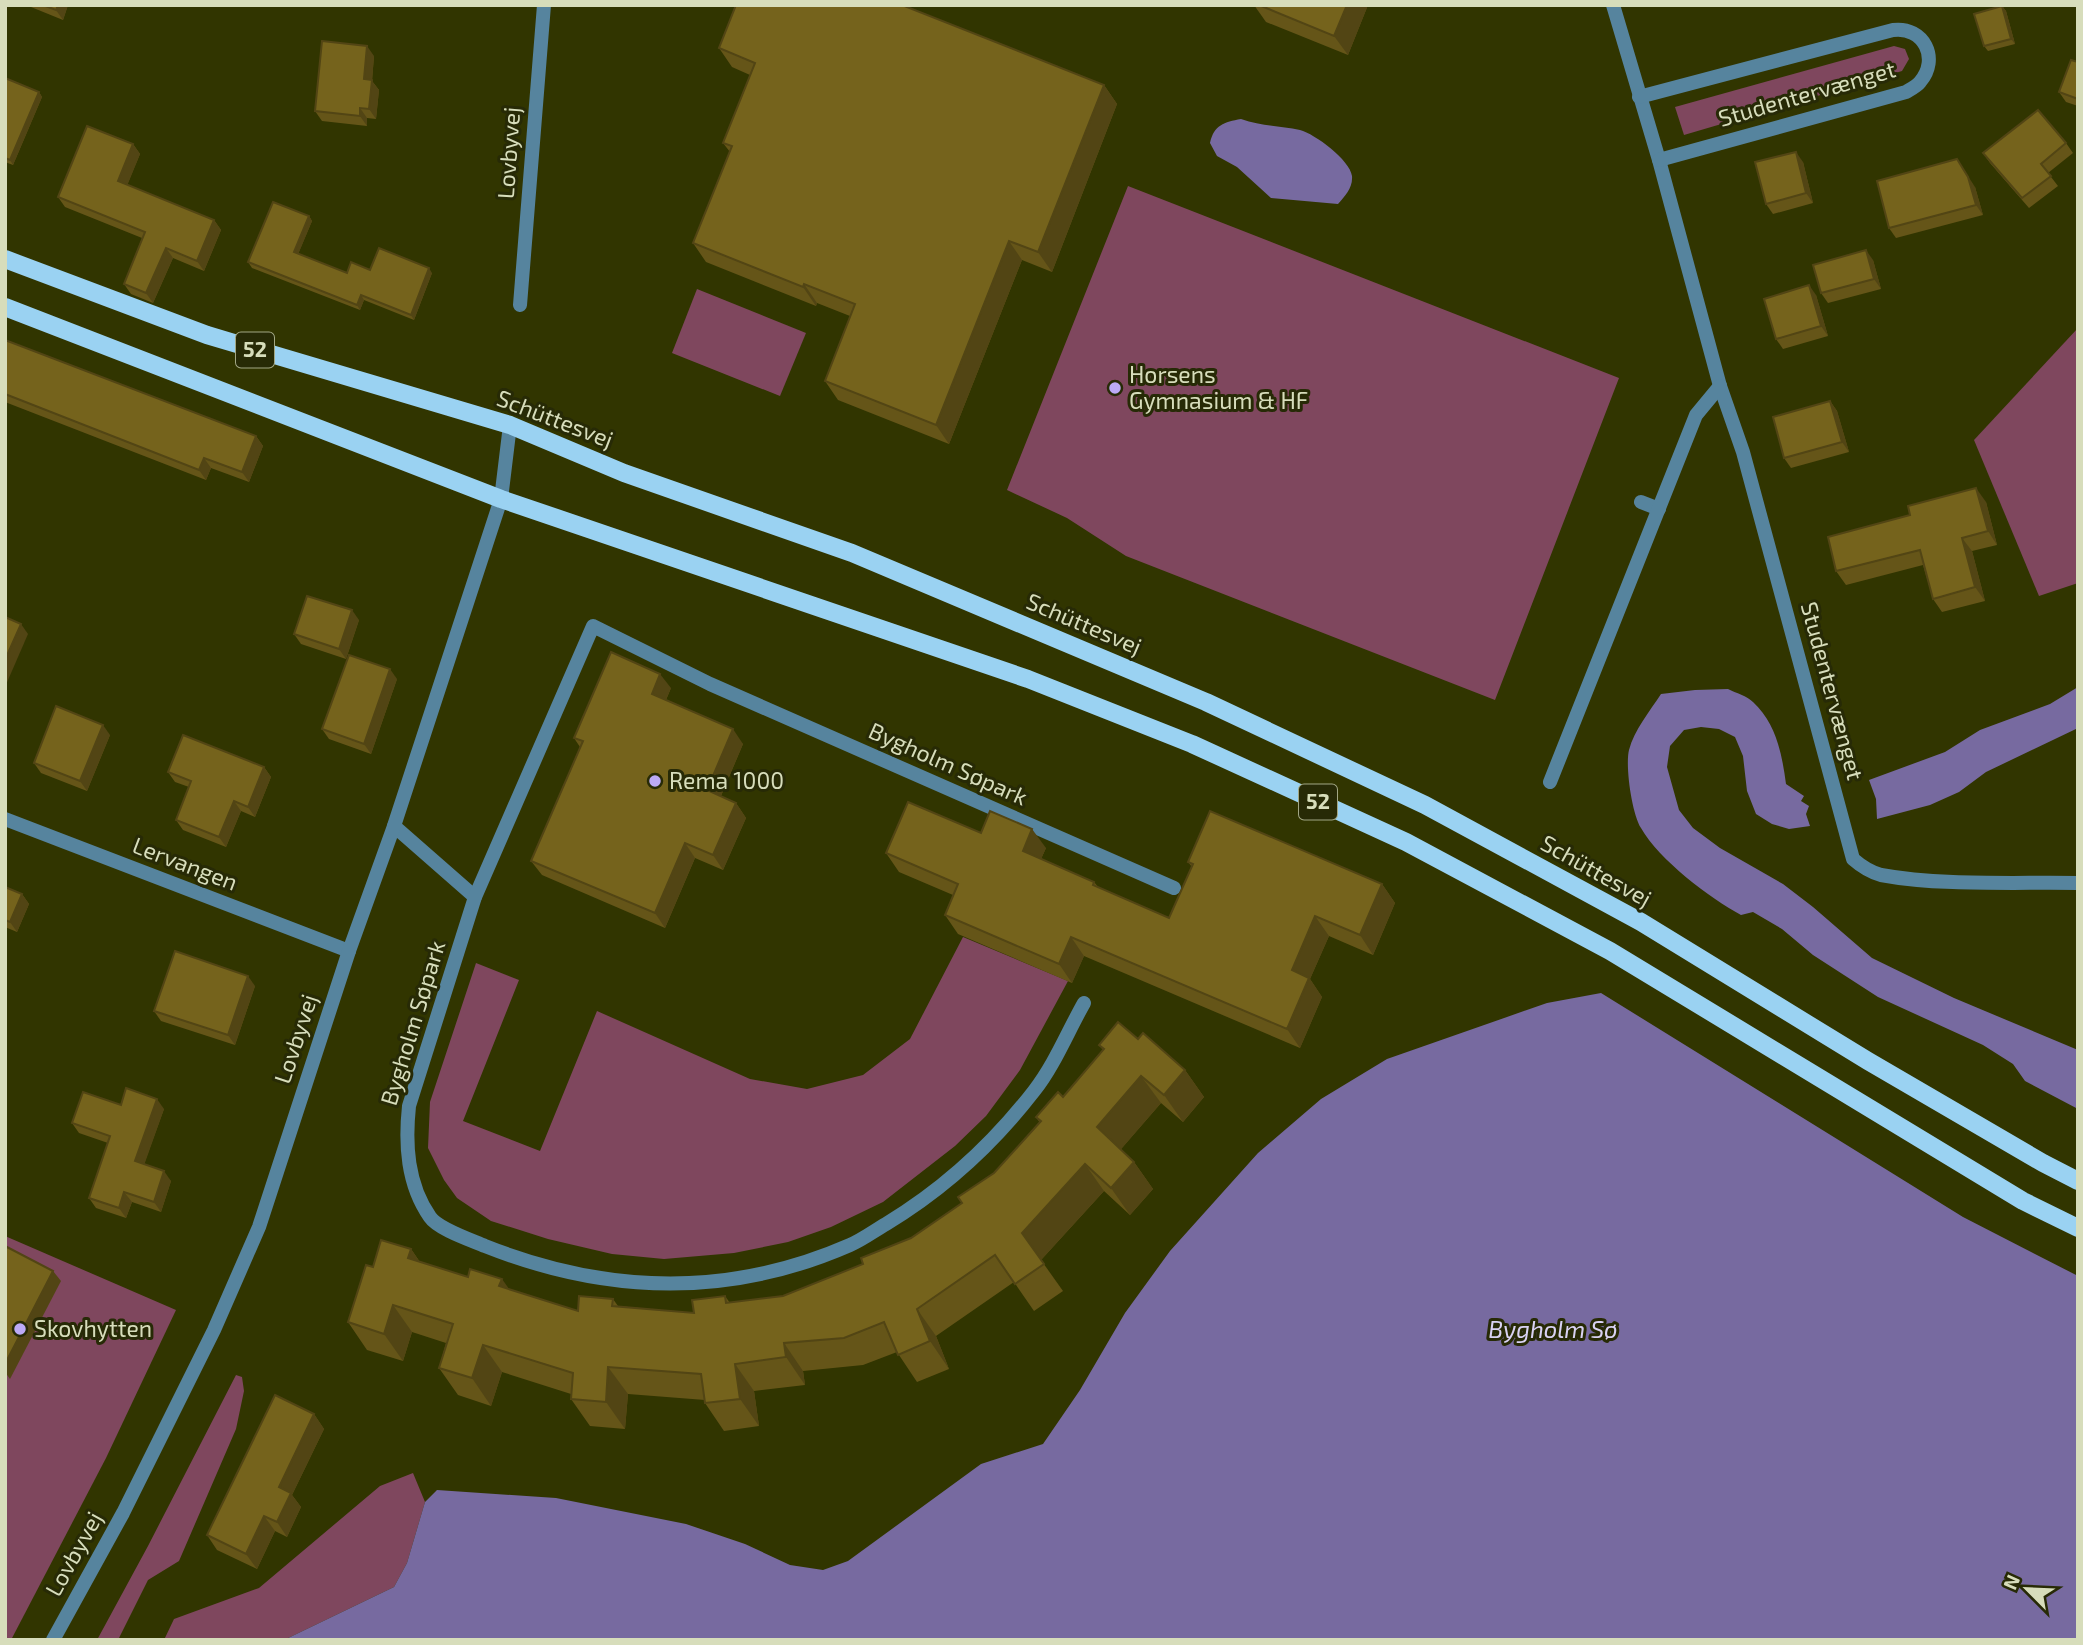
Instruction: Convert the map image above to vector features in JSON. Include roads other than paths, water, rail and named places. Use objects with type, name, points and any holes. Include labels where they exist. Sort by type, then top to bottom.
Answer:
[{"type":"main road","name":"Schüttesvej","points":[[5,259],[207,335],[510,425],[624,473],[852,553],[1206,702],[1425,805],[1640,922],[1880,1068],[2078,1181]]},
{"type":"main road","name":"52","points":[[5,307],[501,499],[1028,679],[1192,744],[1382,831],[1610,951],[2012,1194],[2078,1228]]},
{"type":"street","name":"Lovbyvej","points":[[520,305],[544,5]]},
{"type":"street","name":"Studentervænget","points":[[1613,5],[1659,160],[1720,386],[1743,452],[1853,859],[1864,868],[1879,874],[1938,880],[2078,883]]},
{"type":"street","name":"Studentervænget","points":[[1639,97],[1893,30],[1906,28],[1920,36],[1927,51],[1928,66],[1920,82],[1906,92],[1659,160]]},
{"type":"street","points":[[1550,782],[1696,415],[1720,386]]},
{"type":"street","name":"Lovbyvej","points":[[53,1640],[123,1513],[214,1330],[259,1227],[501,499],[510,425]]},
{"type":"street","points":[[1641,502],[1659,509]]},
{"type":"street","name":"Bygholm Søpark","points":[[1084,1003],[1036,1089],[980,1154],[920,1203],[851,1245],[780,1271],[668,1285],[606,1281],[508,1255],[459,1235],[431,1220],[414,1186],[406,1136],[409,1105],[475,897],[593,626],[709,684],[1174,888]]},
{"type":"street","name":"Lervangen","points":[[5,819],[349,951]]},
{"type":"street","points":[[394,826],[475,897]]},
{"type":"water","points":[[1241,119],[1300,130],[1323,142],[1339,155],[1350,170],[1352,180],[1346,195],[1338,204],[1271,198],[1237,167],[1217,156],[1210,143],[1214,132],[1221,125]]},
{"type":"water","points":[[2078,687],[2078,728],[1986,772],[1959,792],[1930,805],[1877,819],[1876,799],[1869,780],[1945,752],[1980,730],[2050,704]]},
{"type":"water","points":[[1728,689],[1751,700],[1767,719],[1780,750],[1786,784],[1804,796],[1801,801],[1809,806],[1806,814],[1810,826],[1789,829],[1772,824],[1756,814],[1747,791],[1743,756],[1735,737],[1719,729],[1701,727],[1684,730],[1670,746],[1667,767],[1679,810],[1693,828],[1720,848],[1783,884],[1872,958],[1954,998],[2078,1050],[2078,1109],[2025,1081],[2013,1064],[1983,1045],[1878,997],[1813,955],[1782,929],[1753,912],[1741,915],[1729,908],[1686,877],[1649,840],[1638,821],[1630,790],[1628,757],[1635,735],[1661,694]]},
{"type":"water","name":"Bygholm Sø","points":[[1601,993],[1963,1217],[2078,1276],[2078,1639],[284,1640],[394,1587],[407,1563],[425,1502],[437,1490],[556,1498],[686,1524],[745,1544],[790,1565],[823,1570],[848,1561],[981,1464],[1043,1444],[1080,1390],[1125,1313],[1170,1251],[1258,1153],[1321,1099],[1387,1059],[1547,1003]]},
{"type":"place","name":"Horsens Gymnasium & HF","points":[[1115,388]]},
{"type":"place","name":"Rema 1000","points":[[655,781]]},
{"type":"place","name":"Skovhytten","points":[[20,1329]]}]
